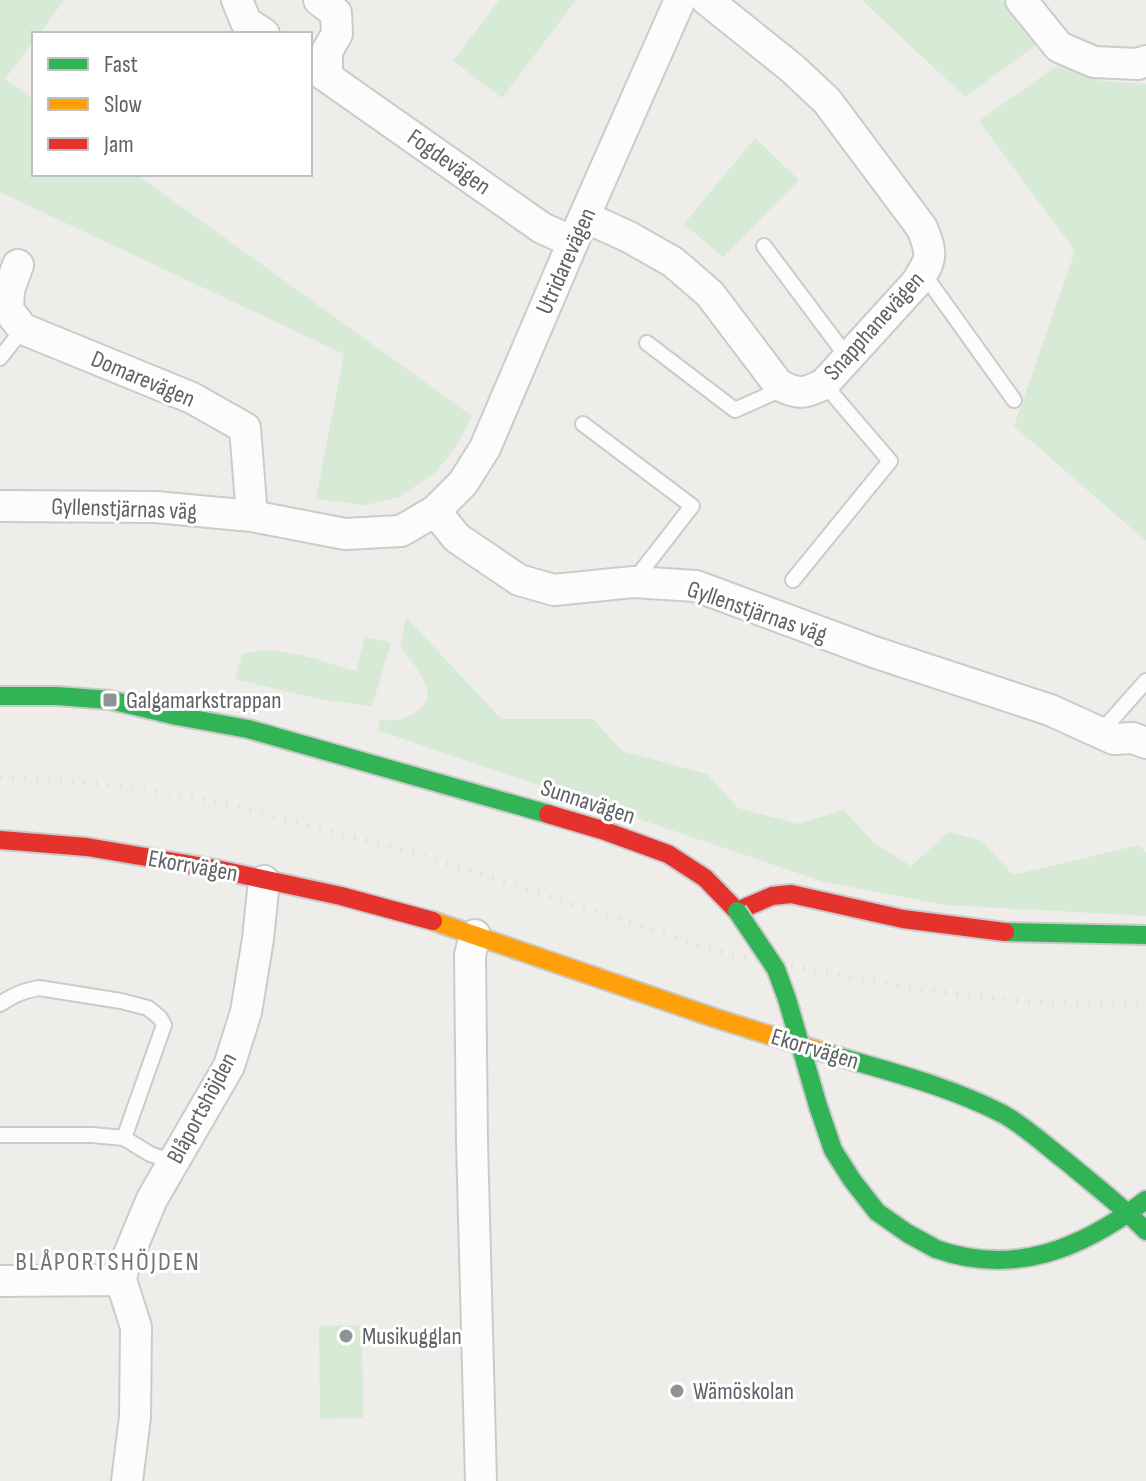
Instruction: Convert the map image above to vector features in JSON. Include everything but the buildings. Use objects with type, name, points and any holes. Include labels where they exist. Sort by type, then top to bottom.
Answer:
[{"type":"street","points":[[237,0],[246,22],[261,32]]},
{"type":"street","name":"Fogdevägen","points":[[319,0],[336,13],[337,34],[318,71],[542,228],[579,230]]},
{"type":"street","name":"Utridarevägen","points":[[435,511],[463,483],[485,448],[680,0]]},
{"type":"street","name":"Snapphanevägen","points":[[707,0],[793,69],[827,101],[922,228],[930,248],[928,266],[916,283],[824,384],[810,392],[792,393],[785,388]]},
{"type":"street","points":[[1021,0],[1059,47],[1094,62],[1138,64],[1146,61]]},
{"type":"street","points":[[579,230],[629,237],[673,262],[710,294],[778,384],[785,388]]},
{"type":"street","points":[[11,323],[9,290],[18,265]]},
{"type":"street","name":"Domarevägen","points":[[11,323],[192,398],[245,428],[252,516]]},
{"type":"street","name":"Gyllenstjärnas väg","points":[[0,506],[156,507],[252,516],[345,534],[401,531],[435,511],[457,538],[519,580],[554,590],[633,582],[696,586],[874,652],[1050,710],[1114,739],[1133,738],[1146,743]]},
{"type":"street","name":"Sunnavägen","points":[[0,696],[110,700],[248,729],[602,830],[668,854],[705,878],[724,896],[776,969],[833,1150],[852,1180],[877,1212],[936,1249],[978,1260],[1032,1256],[1097,1234],[1146,1200]]},
{"type":"street","name":"Ekorrvägen","points":[[0,840],[87,847],[216,869],[341,896],[420,917],[715,1018],[930,1085],[981,1104],[1027,1130],[1129,1213],[1146,1231]]},
{"type":"street","name":"Blåportshöjden","points":[[121,1280],[152,1199],[229,1066],[246,1012],[264,881]]},
{"type":"street","points":[[737,911],[772,896],[791,894],[903,919],[1007,932],[1146,935]]},
{"type":"street","points":[[475,935],[470,955],[472,1142],[481,1481]]},
{"type":"street","points":[[0,1281],[121,1280],[136,1327],[135,1417],[127,1481]]},
{"type":"lane","points":[[764,246],[848,358]]},
{"type":"lane","points":[[923,273],[1014,400]]},
{"type":"lane","points":[[0,358],[11,323]]},
{"type":"lane","points":[[647,343],[735,410],[785,388]]},
{"type":"lane","points":[[793,580],[890,461],[824,384]]},
{"type":"lane","points":[[583,424],[692,506],[633,582]]},
{"type":"lane","points":[[1100,733],[1146,681]]},
{"type":"lane","points":[[0,1004],[14,995],[39,988],[121,1001],[148,1008],[160,1018],[164,1025],[124,1138]]},
{"type":"lane","points":[[0,1135],[124,1138],[150,1154],[173,1162]]},
{"type":"green space","points":[[0,0],[64,0],[40,32],[32,32],[32,43],[5,79],[32,99],[32,176],[139,176],[472,416],[455,448],[435,473],[399,497],[365,505],[316,499],[344,354],[0,192]]},
{"type":"green space","points":[[499,0],[576,0],[502,98],[453,61]]},
{"type":"green space","points":[[862,0],[1002,0],[1036,45],[965,97]]},
{"type":"green space","points":[[1058,65],[1101,81],[1146,84],[1146,541],[1014,426],[1075,251],[979,121]]},
{"type":"green space","points":[[755,138],[799,180],[723,257],[684,224]]},
{"type":"green space","points":[[406,617],[501,719],[593,719],[622,751],[707,774],[738,808],[798,824],[844,810],[874,843],[911,866],[949,832],[982,841],[1013,875],[1139,845],[1146,853],[1146,916],[946,905],[824,882],[377,730],[380,719],[407,717],[421,707],[428,696],[422,677],[400,646]]},
{"type":"green space","points":[[365,637],[391,643],[372,706],[319,699],[235,679],[242,654],[256,651],[300,655],[356,671]]},
{"type":"green space","points":[[362,1325],[363,1418],[320,1419],[319,1326]]},
{"type":"railway","points":[[0,777],[110,785],[230,805],[418,854],[730,955],[917,989],[1020,1001],[1146,1003]]},
{"type":"traffic: fast","points":[[0,696],[110,700],[248,729],[548,814]]},
{"type":"traffic: fast","points":[[737,911],[776,969],[833,1150],[877,1212],[936,1249]]},
{"type":"traffic: fast","points":[[1005,932],[1146,935]]},
{"type":"traffic: fast","points":[[823,1052],[937,1086],[1003,1114],[1067,1162],[1146,1231]]},
{"type":"traffic: fast","points":[[936,1249],[993,1260],[1047,1253],[1098,1232],[1146,1200]]},
{"type":"traffic: slow","points":[[433,921],[823,1052]]},
{"type":"traffic: jam","points":[[548,814],[668,854],[705,878],[737,911],[772,896],[791,894],[903,919],[1005,932]]},
{"type":"traffic: jam","points":[[0,840],[87,847],[216,869],[341,896],[433,921]]},
{"type":"place","name":"Galgamarkstrappan","points":[[110,700]]},
{"type":"place","name":"Musikugglan","points":[[346,1336]]},
{"type":"place","name":"Wämöskolan","points":[[677,1391]]},
{"type":"district","name":"BLÅPORTSHÖJDEN","points":[[108,1262]]}]
